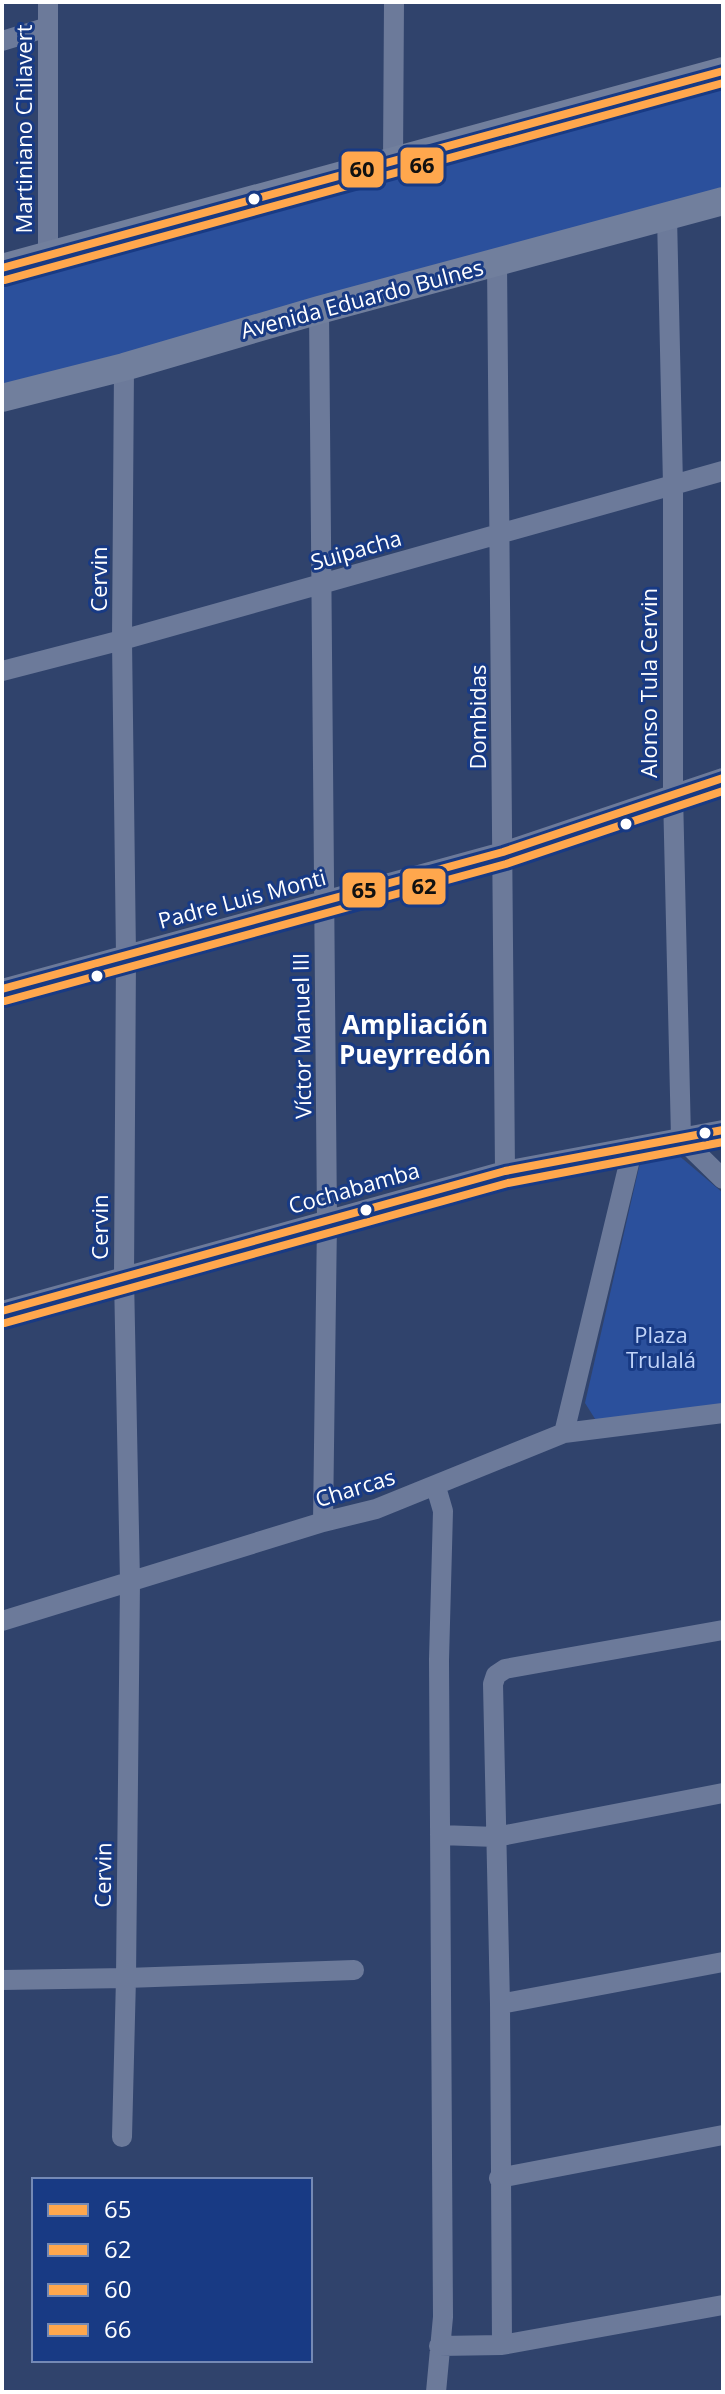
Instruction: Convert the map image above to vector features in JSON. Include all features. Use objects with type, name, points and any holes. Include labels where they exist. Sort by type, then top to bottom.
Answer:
[{"type":"main road","points":[[2,268],[723,71]]},
{"type":"main road","name":"Avenida Eduardo Bulnes","points":[[2,398],[723,201]]},
{"type":"street","name":"Martiniano Chilavert","points":[[48,2],[48,256]]},
{"type":"street","points":[[393,161],[394,2]]},
{"type":"street","points":[[2,41],[48,27]]},
{"type":"street","name":"Alonso Tula Cervin","points":[[667,216],[673,485],[673,794],[681,1138]]},
{"type":"street","name":"Dombidas","points":[[497,262],[505,1171]]},
{"type":"street","name":"Víctor Manuel III","points":[[319,310],[327,1221],[323,1522]]},
{"type":"street","name":"Cervin","points":[[122,2137],[130,1582],[124,1277],[124,367]]},
{"type":"street","name":"Suipacha","points":[[2,671],[723,471]]},
{"type":"street","name":"Padre Luis Monti","points":[[2,989],[503,852],[723,778]]},
{"type":"street","name":"Cochabamba","points":[[2,1311],[505,1171],[723,1130]]},
{"type":"street","points":[[681,1138],[723,1179]]},
{"type":"street","points":[[564,1433],[633,1147]]},
{"type":"street","name":"Charcas","points":[[2,1621],[323,1522],[376,1509],[564,1433],[723,1413]]},
{"type":"street","points":[[436,1487],[443,1511],[439,1660],[443,2317],[436,2392]]},
{"type":"street","points":[[502,2345],[500,2004],[493,1684],[496,1675],[505,1669],[723,1630]]},
{"type":"street","points":[[440,1835],[496,1837],[723,1793]]},
{"type":"street","points":[[500,2004],[723,1962]]},
{"type":"street","points":[[2,1980],[354,1970]]},
{"type":"street","points":[[499,2178],[723,2135]]},
{"type":"street","points":[[439,2346],[502,2345],[723,2305]]},
{"type":"green space","points":[[723,89],[723,197],[2,392],[2,284]]},
{"type":"green space","name":"Plaza Trulalá","points":[[677,1154],[723,1193],[723,1405],[597,1422],[585,1403],[640,1163]]},
{"type":"transit line","name":"60","points":[[2,268],[723,71]]},
{"type":"transit line","name":"66","points":[[5,280],[723,83]]},
{"type":"transit line","name":"65","points":[[2,989],[503,852],[723,778]]},
{"type":"transit line","name":"62","points":[[5,1001],[506,864],[723,791]]},
{"type":"transit line","name":"65","points":[[2,1311],[505,1171],[723,1130]]},
{"type":"transit line","name":"62","points":[[5,1323],[508,1183],[723,1142]]},
{"type":"district","name":"Ampliación Pueyrredón","points":[[415,1040]]}]
